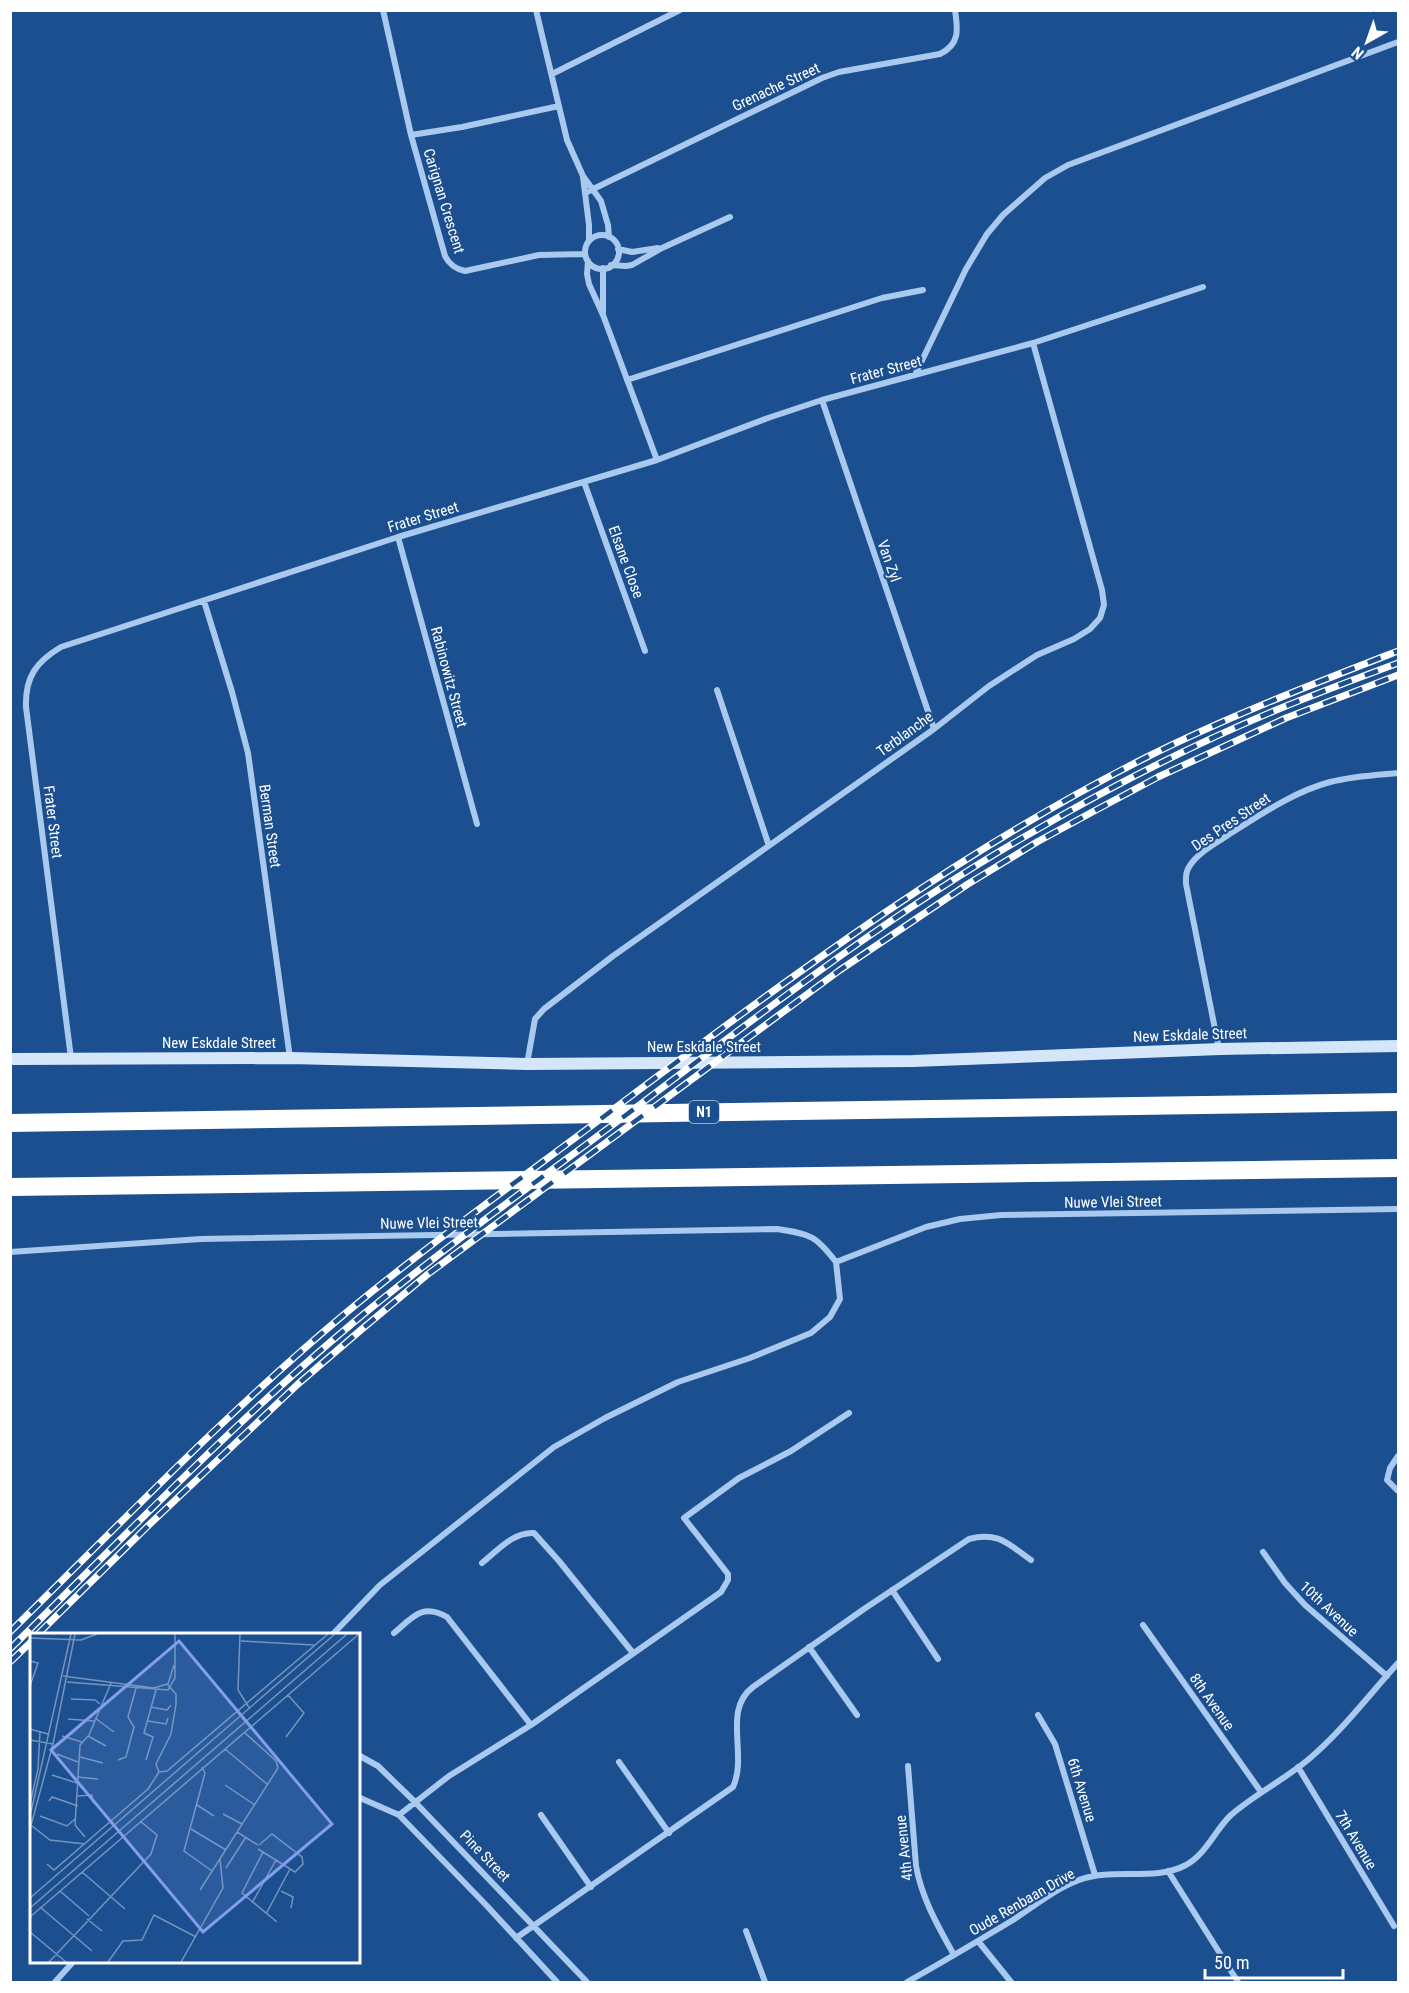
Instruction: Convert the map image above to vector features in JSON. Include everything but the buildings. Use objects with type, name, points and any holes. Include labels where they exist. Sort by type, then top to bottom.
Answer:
[{"type":"highway","name":"N1","points":[[10,1123],[1398,1102]]},
{"type":"highway","points":[[10,1187],[1398,1168]]},
{"type":"street","name":"Carignan Crescent","points":[[383,10],[411,135],[445,256],[454,267],[471,271],[539,255],[587,258]]},
{"type":"street","points":[[536,10],[567,140],[583,176],[601,201],[609,237]]},
{"type":"street","points":[[552,74],[680,10]]},
{"type":"street","name":"Grenache Street","points":[[585,193],[822,78],[839,72],[940,54],[949,50],[955,42],[957,31],[955,10]]},
{"type":"street","points":[[915,375],[966,269],[987,234],[1003,215],[1045,178],[1068,165],[1398,42]]},
{"type":"street","points":[[411,135],[462,127],[559,106]]},
{"type":"street","points":[[583,176],[589,241]]},
{"type":"street","points":[[587,258],[595,267],[632,265],[662,248],[730,217]]},
{"type":"street","points":[[611,265],[617,258],[618,249],[615,242],[609,237],[596,236],[586,245],[589,284],[603,315],[657,460]]},
{"type":"street","points":[[618,249],[632,252],[662,248]]},
{"type":"street","points":[[603,268],[603,315]]},
{"type":"street","name":"Frater Street","points":[[71,1059],[26,708],[27,684],[31,674],[41,662],[61,647],[398,537],[657,460],[822,400],[1033,343],[1203,286]]},
{"type":"street","points":[[627,380],[882,298],[923,290]]},
{"type":"street","name":"Terblanche","points":[[527,1064],[532,1030],[536,1019],[544,1009],[613,956],[934,729],[988,686],[1037,655],[1074,639],[1090,629],[1100,618],[1104,605],[1102,590],[1033,343]]},
{"type":"street","name":"Van Zyl","points":[[822,400],[934,729]]},
{"type":"street","name":"Elsane Close","points":[[584,482],[645,651]]},
{"type":"street","name":"Rabinowitz Street","points":[[398,537],[477,824]]},
{"type":"street","name":"Berman Street","points":[[204,601],[248,753],[290,1058]]},
{"type":"street","points":[[717,690],[769,846]]},
{"type":"street","name":"Des Pres Street","points":[[1220,1049],[1186,884],[1185,874],[1188,868],[1204,851],[1273,806],[1302,792],[1340,780],[1398,773]]},
{"type":"street","name":"New Eskdale Street","points":[[10,1059],[290,1058],[527,1064],[912,1061],[1220,1049],[1398,1046]]},
{"type":"street","name":"Nuwe Vlei Street","points":[[10,1252],[201,1239],[777,1229],[809,1235],[821,1243],[836,1262],[926,1227],[960,1219],[1001,1215],[1398,1209]]},
{"type":"street","points":[[335,1633],[380,1585],[555,1448],[605,1418],[678,1382],[750,1358],[811,1333],[830,1317],[840,1299],[836,1262]]},
{"type":"street","points":[[399,1815],[414,1801],[449,1776],[531,1725],[721,1592],[728,1580],[725,1568],[684,1518],[739,1478],[791,1451],[849,1413]]},
{"type":"street","points":[[1398,1456],[1390,1468],[1387,1480],[1398,1491]]},
{"type":"street","points":[[482,1563],[514,1537],[534,1533],[633,1653]]},
{"type":"street","points":[[516,1938],[733,1787],[739,1767],[739,1703],[744,1694],[961,1544],[980,1536],[1000,1538],[1031,1560]]},
{"type":"street","name":"10th Avenue","points":[[1263,1552],[1285,1583],[1305,1605],[1387,1676]]},
{"type":"street","points":[[892,1590],[938,1659]]},
{"type":"street","points":[[394,1633],[416,1615],[427,1610],[447,1617],[531,1725]]},
{"type":"street","name":"8th Avenue","points":[[1143,1626],[1261,1792]]},
{"type":"street","points":[[809,1647],[857,1715]]},
{"type":"street","name":"Oude Renbaan Drive","points":[[908,1983],[1079,1880],[1095,1875],[1168,1871],[1194,1859],[1215,1837],[1226,1820],[1261,1792],[1298,1767],[1329,1740],[1398,1663]]},
{"type":"street","name":"6th Avenue","points":[[1038,1715],[1055,1743],[1095,1875]]},
{"type":"street","name":"Pine Street","points":[[360,1756],[378,1766],[414,1801],[587,1983]]},
{"type":"street","points":[[619,1762],[669,1833]]},
{"type":"street","name":"4th Avenue","points":[[908,1766],[919,1881],[925,1901],[954,1955]]},
{"type":"street","name":"7th Avenue","points":[[1298,1767],[1394,1926]]},
{"type":"street","points":[[360,1798],[399,1815],[557,1983]]},
{"type":"street","points":[[542,1815],[591,1887]]},
{"type":"street","points":[[1168,1871],[1238,1983]]},
{"type":"street","points":[[746,1931],[765,1983]]},
{"type":"street","points":[[978,1941],[1011,1983]]},
{"type":"street","points":[[55,1983],[72,1963]]},
{"type":"railway","points":[[10,1632],[217,1428],[347,1312],[454,1228],[820,957],[946,872],[1077,794],[1207,729],[1398,651]]},
{"type":"railway","points":[[10,1649],[265,1400],[354,1322],[461,1238],[832,962],[980,863],[1125,781],[1253,720],[1398,663]]},
{"type":"railway","points":[[39,1633],[298,1384],[428,1274],[840,970],[968,884],[1037,842],[1158,777],[1286,718],[1398,675]]},
{"type":"railway","points":[[10,1662],[30,1643]]}]
